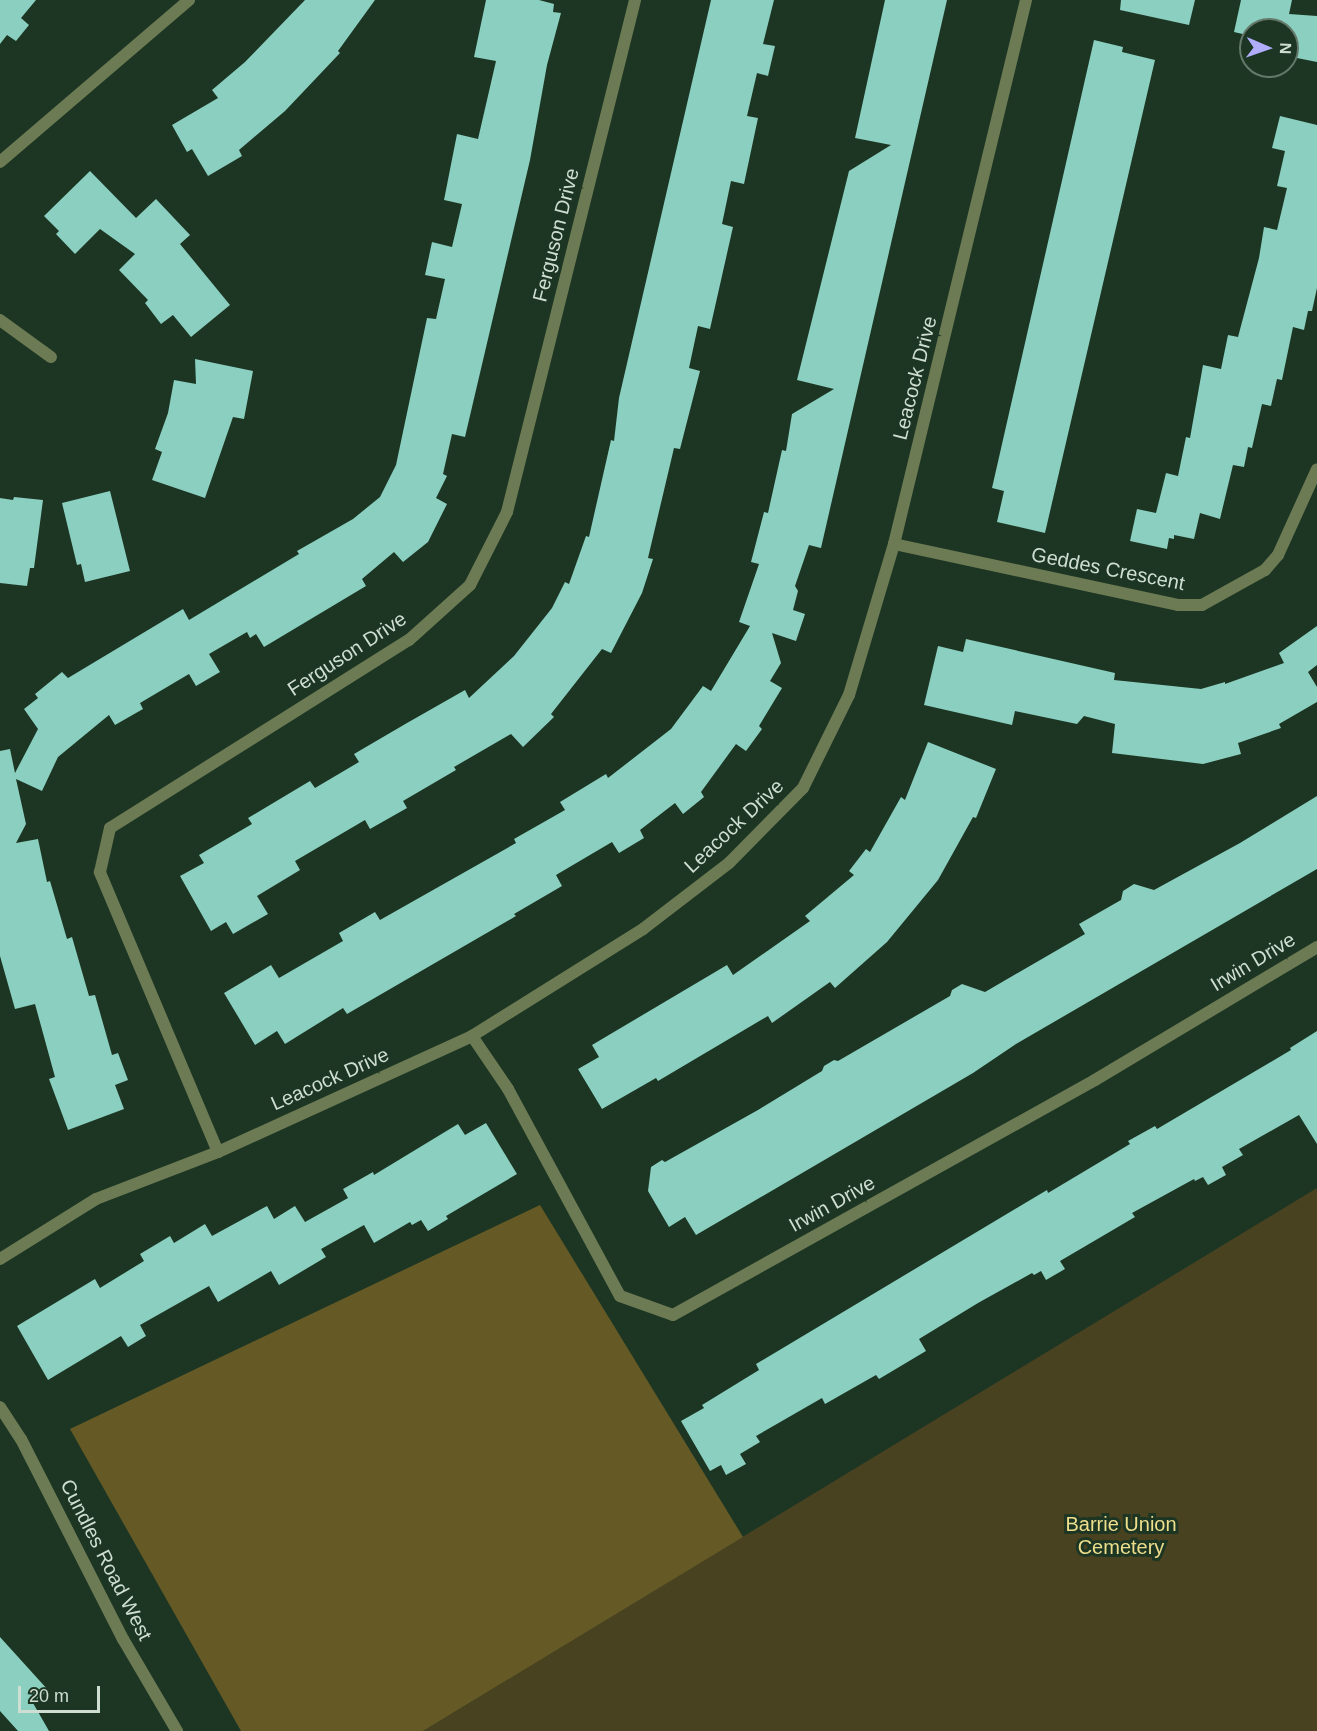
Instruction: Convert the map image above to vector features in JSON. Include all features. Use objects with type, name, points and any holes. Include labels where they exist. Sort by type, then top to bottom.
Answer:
[{"type":"street","points":[[0,162],[189,0]]},
{"type":"street","name":"Ferguson Drive","points":[[218,1152],[100,872],[110,828],[410,640],[470,585],[507,513],[635,0]]},
{"type":"street","name":"Leacock Drive","points":[[0,1259],[96,1199],[218,1152],[472,1036],[643,929],[729,863],[803,788],[849,695],[894,544],[1026,0]]},
{"type":"street","points":[[0,320],[51,357]]},
{"type":"street","name":"Geddes Crescent","points":[[894,544],[1178,605],[1202,605],[1265,570],[1278,555],[1317,469]]},
{"type":"street","name":"Irwin Drive","points":[[472,1036],[508,1089],[620,1296],[674,1315],[1095,1080],[1317,947]]},
{"type":"street","name":"Cundles Road West","points":[[0,1407],[21,1439],[123,1639],[177,1731]]},
{"type":"green space","name":"Barrie Union Cemetery","points":[[1317,1188],[1317,1731],[423,1731]]},
{"type":"shaded area","points":[[540,1205],[743,1537],[423,1731],[241,1731],[70,1429]]},
{"type":"building","points":[[0,0],[36,0],[21,18],[29,25],[16,41],[7,35],[0,44]]},
{"type":"building","points":[[305,0],[375,0],[338,51],[340,53],[285,111],[239,150],[242,156],[208,176],[192,149],[187,152],[172,125],[218,98],[212,90],[245,62]]},
{"type":"building","points":[[486,0],[539,0],[554,4],[553,12],[561,13],[547,65],[530,160],[465,437],[452,434],[443,474],[447,476],[436,498],[447,504],[428,542],[403,562],[394,552],[362,579],[366,586],[264,647],[256,634],[250,638],[247,632],[209,654],[220,672],[196,686],[189,674],[140,703],[143,709],[115,725],[109,715],[58,757],[42,791],[16,779],[26,824],[16,843],[38,839],[47,882],[50,881],[67,939],[72,937],[89,996],[95,995],[112,1055],[118,1053],[128,1080],[115,1085],[124,1109],[68,1130],[49,1079],[55,1077],[35,1004],[15,1009],[0,956],[0,751],[10,749],[15,773],[38,729],[24,709],[38,698],[35,694],[62,672],[68,678],[183,609],[189,620],[299,554],[297,551],[353,519],[380,497],[396,465],[427,318],[436,319],[445,279],[425,275],[432,242],[452,247],[462,204],[444,200],[457,134],[478,139],[496,61],[474,57]]},
{"type":"building","points":[[711,0],[774,0],[763,44],[775,46],[768,76],[757,73],[747,116],[758,118],[744,184],[731,181],[722,224],[733,227],[710,329],[698,326],[689,368],[700,371],[680,449],[674,448],[648,558],[653,559],[642,593],[611,653],[602,649],[551,714],[554,717],[523,747],[511,734],[454,767],[456,770],[403,801],[407,808],[370,829],[365,820],[295,861],[300,870],[257,896],[268,914],[233,934],[226,922],[211,931],[180,876],[204,863],[199,855],[252,824],[248,818],[310,781],[315,788],[359,762],[354,754],[407,723],[465,690],[469,698],[514,656],[552,608],[565,582],[569,584],[586,536],[589,537],[611,440],[614,441],[619,398]]},
{"type":"building","points":[[885,0],[947,0],[821,548],[809,545],[795,586],[798,591],[793,610],[805,614],[796,641],[772,633],[781,663],[770,681],[782,688],[759,726],[762,729],[746,751],[736,744],[701,792],[704,797],[683,814],[675,803],[640,830],[644,838],[619,853],[612,842],[556,875],[562,886],[514,914],[516,916],[347,1014],[343,1008],[285,1044],[277,1031],[255,1045],[224,993],[271,965],[279,978],[343,941],[339,933],[375,912],[380,920],[516,843],[514,839],[565,810],[560,802],[606,774],[608,778],[671,729],[703,686],[711,691],[750,626],[739,622],[759,564],[751,562],[764,512],[768,513],[782,450],[786,451],[792,414],[834,389],[797,380],[849,171],[891,145],[855,138]]},
{"type":"building","points":[[1121,0],[1195,0],[1189,25],[1120,10]]},
{"type":"building","points":[[1241,0],[1292,0],[1289,14],[1317,16],[1317,62],[1299,58],[1299,18],[1239,18],[1239,33],[1234,32]]},
{"type":"building","points":[[1094,40],[1123,47],[1122,52],[1155,60],[1045,533],[997,522],[1004,491],[992,488]]},
{"type":"building","points":[[1280,116],[1317,125],[1317,288],[1312,311],[1308,311],[1304,330],[1293,327],[1282,380],[1277,379],[1271,406],[1262,404],[1252,448],[1248,447],[1244,467],[1233,465],[1220,519],[1200,513],[1194,539],[1174,535],[1174,539],[1169,538],[1167,549],[1130,541],[1137,509],[1156,513],[1166,473],[1178,476],[1186,437],[1190,438],[1203,365],[1221,369],[1228,335],[1238,337],[1259,258],[1264,227],[1277,230],[1287,188],[1277,186],[1285,151],[1272,148]]},
{"type":"building","points":[[90,171],[136,218],[156,199],[190,235],[180,244],[230,305],[191,337],[173,315],[161,324],[145,303],[148,300],[119,270],[135,254],[100,229],[75,254],[56,234],[59,231],[44,216]]},
{"type":"building","points":[[195,359],[253,371],[244,419],[233,417],[205,498],[152,480],[162,452],[155,449],[168,413],[174,380],[196,384]]},
{"type":"building","points":[[110,491],[130,571],[85,582],[81,564],[77,565],[62,503]]},
{"type":"building","points":[[14,497],[43,500],[34,568],[30,568],[27,586],[0,583],[0,498],[13,500]]},
{"type":"building","points":[[1317,626],[1317,665],[1308,672],[1317,687],[1317,702],[1279,724],[1281,728],[1238,743],[1241,754],[1203,764],[1112,753],[1115,724],[1084,716],[1077,724],[1015,711],[1012,725],[924,705],[938,646],[963,652],[966,639],[1115,673],[1114,680],[1201,689],[1225,682],[1225,684],[1284,663],[1279,653]]},
{"type":"building","points":[[928,742],[996,769],[976,818],[973,817],[938,880],[887,942],[835,988],[830,982],[772,1023],[768,1016],[658,1081],[656,1078],[602,1109],[578,1069],[599,1057],[592,1045],[727,965],[733,975],[810,921],[805,916],[854,875],[849,871],[866,849],[870,852],[901,797],[905,800]]},
{"type":"building","points":[[1317,796],[1317,869],[1016,1044],[973,1073],[696,1235],[685,1217],[669,1227],[648,1191],[651,1167],[662,1160],[665,1162],[758,1110],[822,1071],[824,1066],[834,1060],[838,1061],[950,996],[952,990],[962,984],[985,992],[1085,934],[1079,924],[1121,900],[1123,891],[1134,884],[1154,890],[1240,843]]},
{"type":"building","points":[[1317,1031],[1317,1144],[1299,1115],[1239,1149],[1243,1155],[1222,1167],[1226,1175],[1208,1185],[1203,1177],[1195,1181],[1194,1179],[1132,1213],[1135,1217],[1060,1261],[1065,1269],[1046,1280],[1041,1271],[1034,1275],[1032,1273],[978,1303],[919,1339],[926,1351],[879,1379],[876,1375],[825,1404],[822,1398],[756,1436],[760,1442],[740,1454],[746,1464],[726,1475],[721,1465],[710,1471],[681,1421],[704,1408],[702,1405],[759,1370],[756,1364],[1047,1190],[1048,1193],[1130,1144],[1128,1141],[1155,1126],[1157,1129],[1291,1050],[1290,1048]]},
{"type":"building","points":[[486,1123],[517,1174],[446,1216],[448,1219],[428,1231],[421,1220],[412,1225],[410,1222],[374,1243],[364,1225],[321,1249],[326,1257],[279,1285],[271,1271],[218,1302],[209,1286],[140,1325],[146,1336],[128,1347],[121,1336],[48,1380],[17,1326],[95,1279],[100,1288],[144,1261],[140,1254],[170,1236],[174,1243],[205,1224],[212,1236],[267,1206],[274,1219],[295,1206],[305,1222],[348,1198],[343,1189],[373,1172],[374,1175],[458,1124],[465,1135]]},
{"type":"building","points":[[0,1637],[48,1690],[33,1703],[49,1731],[18,1731],[0,1711]]}]
